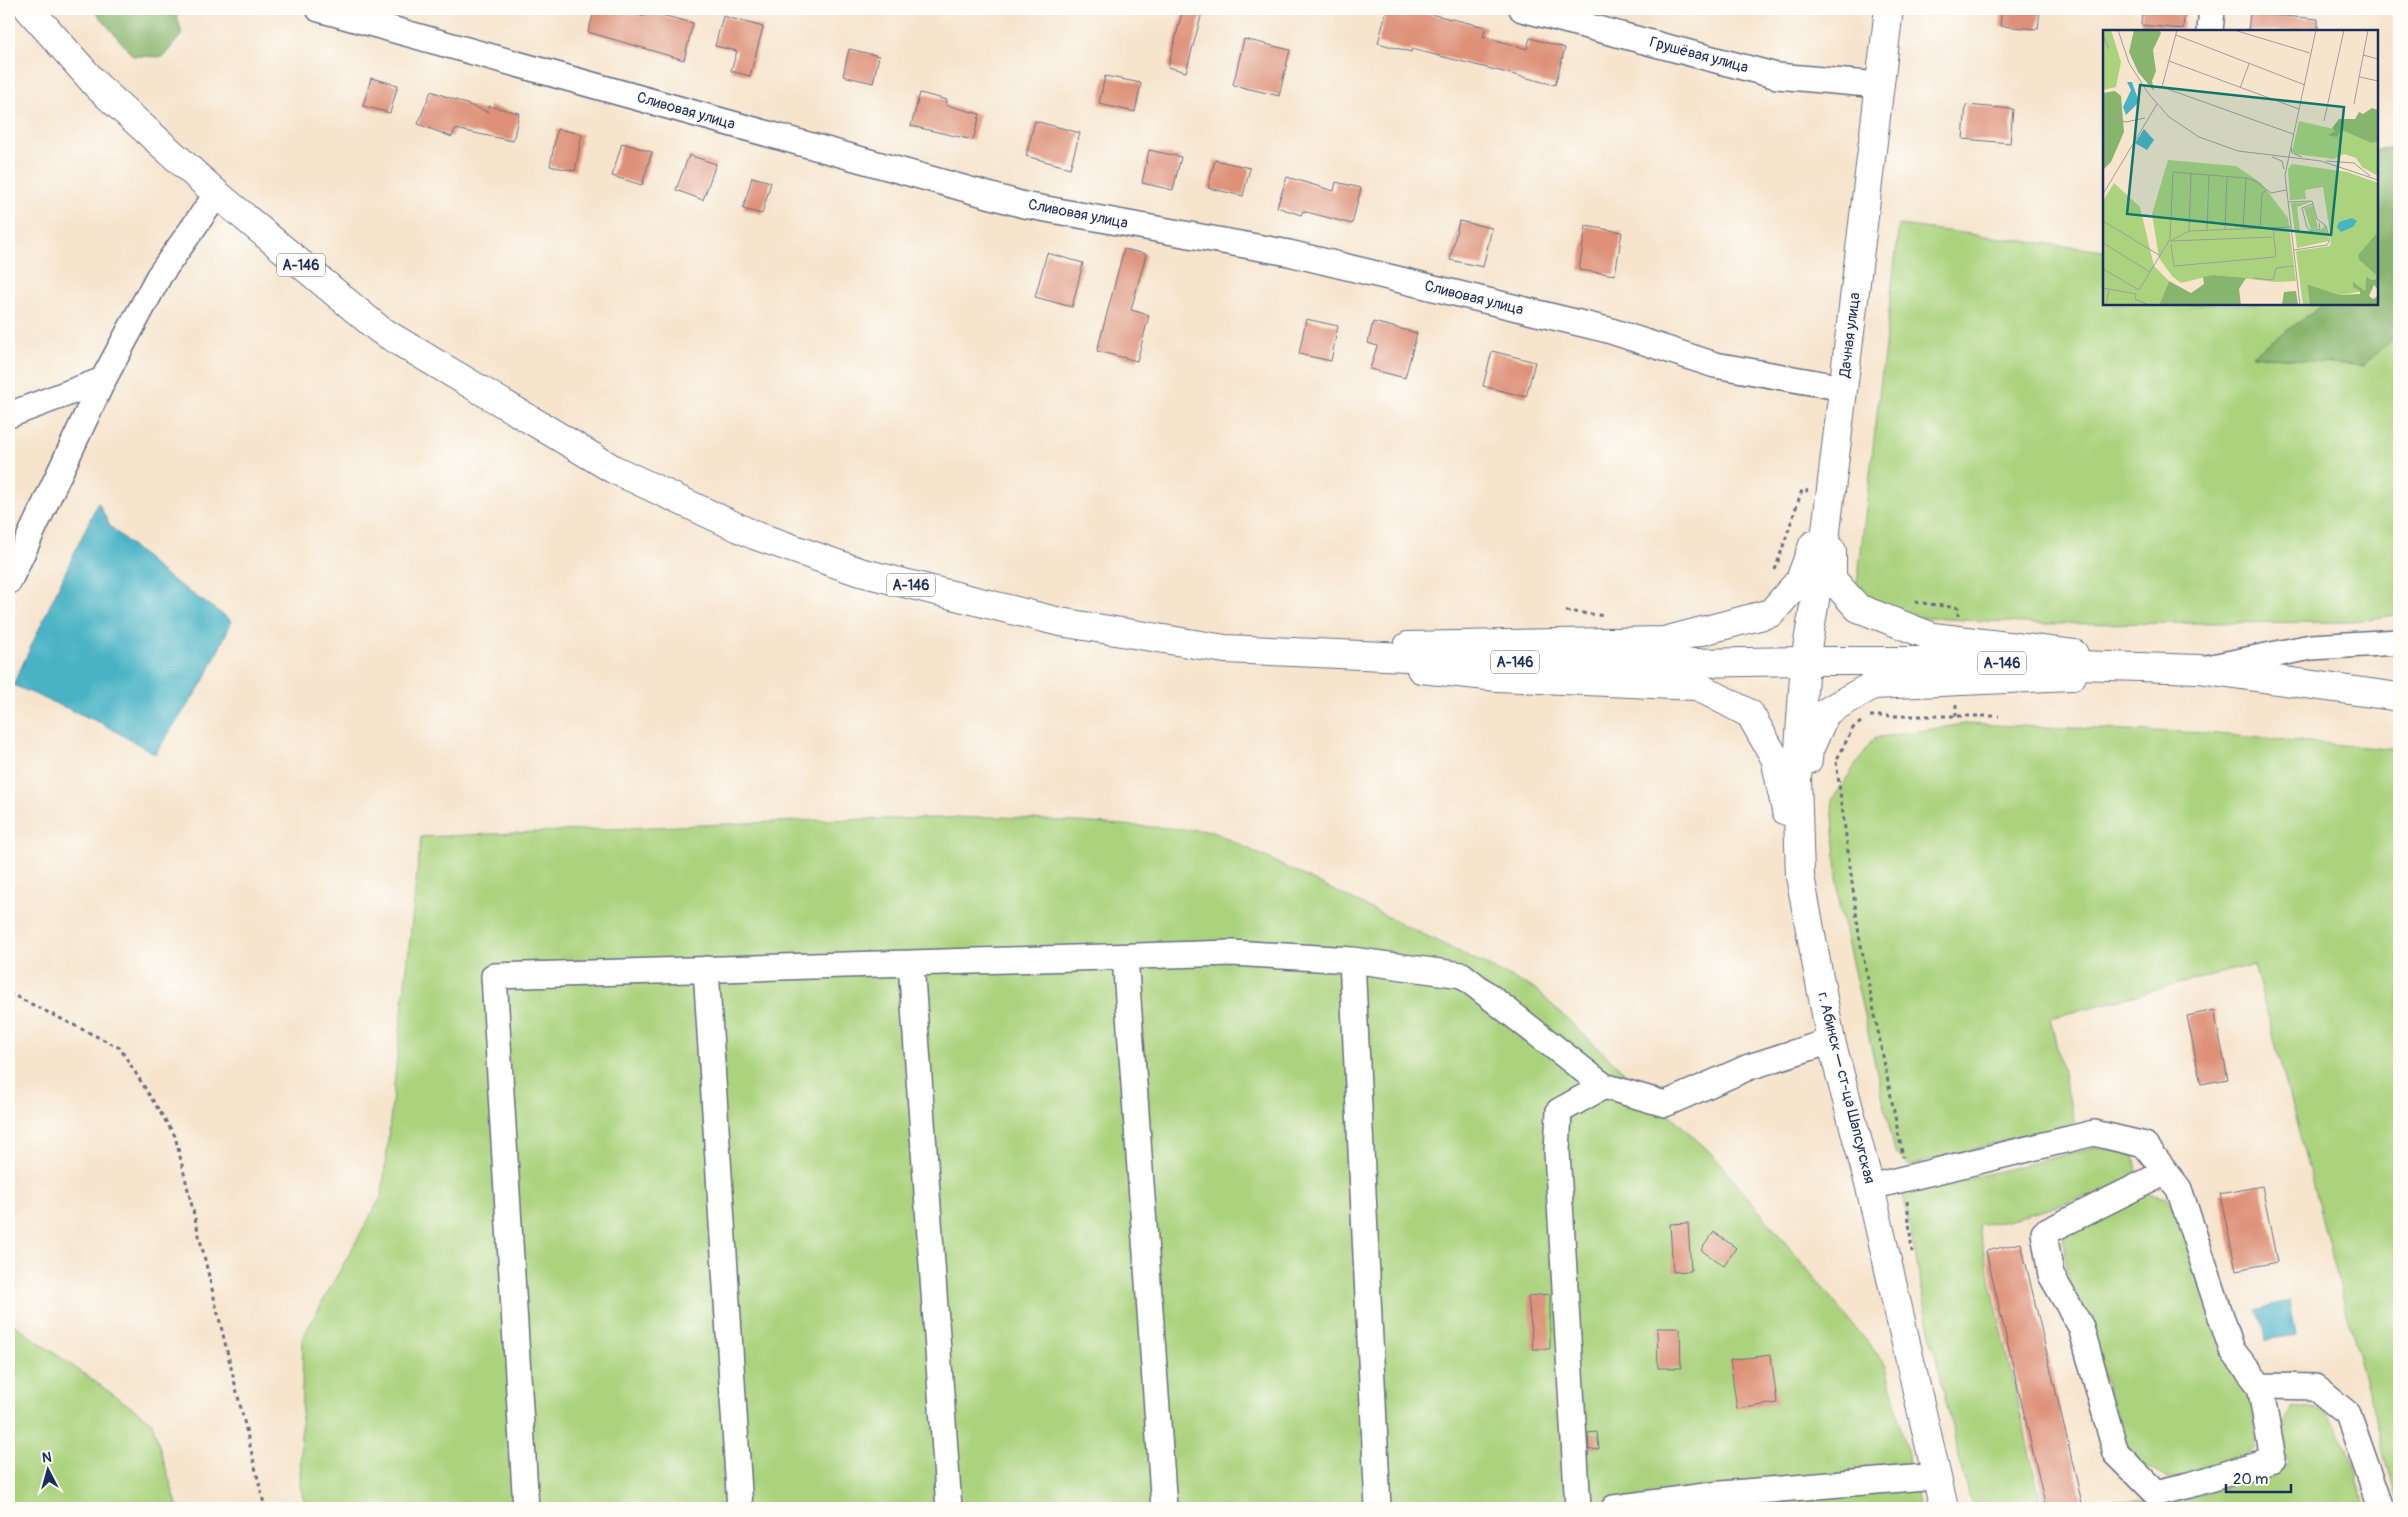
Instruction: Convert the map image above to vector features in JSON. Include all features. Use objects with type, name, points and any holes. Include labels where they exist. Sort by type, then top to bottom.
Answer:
[{"type":"main road","name":"А-146","points":[[29,9],[98,87],[217,194],[380,330],[614,469],[754,536],[860,572],[1060,622],[1225,649],[1590,665],[1805,661],[1957,661],[2199,669],[2399,697]]},
{"type":"main road","name":"Дачная улица","points":[[1805,661],[1830,497],[1889,9]]},
{"type":"main road","points":[[1225,649],[1664,641],[1771,613],[1800,580],[1830,497]]},
{"type":"main road","points":[[1830,497],[1832,579],[1858,608],[1933,637],[2199,669]]},
{"type":"main road","points":[[1225,649],[1497,677],[1697,686],[1750,714],[1774,758],[1800,876]]},
{"type":"main road","name":"г. Абинск — ст-ца Шапсугская","points":[[1805,661],[1797,779],[1800,876],[1831,1041],[1870,1187],[1944,1508]]},
{"type":"main road","points":[[1800,876],[1809,750],[1826,712],[1874,685],[2199,669]]},
{"type":"street","name":"Сливовая улица","points":[[319,9],[1024,205],[1289,253],[1608,330],[1715,365],[1844,388]]},
{"type":"street","name":"Грушёвая улица","points":[[1522,9],[1777,76],[1879,85]]},
{"type":"street","points":[[2210,30],[2212,9]]},
{"type":"street","points":[[9,581],[102,380],[159,276],[217,194]]},
{"type":"street","points":[[9,415],[102,380]]},
{"type":"street","points":[[2199,669],[2311,647],[2399,642]]},
{"type":"street","points":[[526,1508],[494,976],[1232,953],[1352,960],[1462,975],[1604,1086],[1665,1104],[1749,1067],[1831,1041]]},
{"type":"street","points":[[1125,957],[1164,1508]]},
{"type":"street","points":[[1352,960],[1378,1508]]},
{"type":"street","points":[[911,963],[948,1508]]},
{"type":"street","points":[[706,969],[740,1508]]},
{"type":"street","points":[[1578,1508],[1564,1244],[1557,1152],[1560,1111],[1604,1086]]},
{"type":"street","points":[[1870,1187],[2094,1132],[2145,1145],[2166,1172],[2179,1189],[2232,1350],[2260,1386],[2273,1459],[2190,1485],[2156,1493],[2116,1453],[2081,1327],[2051,1275],[2044,1233],[2166,1172]]},
{"type":"street","points":[[2260,1386],[2315,1386],[2348,1414],[2381,1508]]},
{"type":"street","points":[[1614,1508],[1722,1501],[1937,1476]]},
{"type":"path","points":[[1912,1259],[1902,1150],[1859,935],[1836,762],[1853,728],[1868,716],[1999,716]]},
{"type":"path","points":[[9,993],[120,1048],[175,1136],[265,1508]]},
{"type":"green space","points":[[93,9],[175,9],[182,34],[163,57],[133,56]]},
{"type":"green space","points":[[2399,147],[2399,276],[2395,276],[2396,335],[2363,366],[2252,355],[2324,305],[2378,305],[2378,149]]},
{"type":"green space","points":[[1899,225],[2103,251],[2103,305],[2324,305],[2253,355],[2396,335],[2395,275],[2399,276],[2399,614],[2352,622],[2041,624],[1892,616],[1857,585]]},
{"type":"green space","points":[[1964,724],[2205,733],[2399,750],[2399,1508],[2254,964],[2050,1018],[2075,1123],[1909,1166],[1895,1152],[1839,905],[1832,800],[1874,738]]},
{"type":"green space","points":[[1002,817],[1212,831],[1535,989],[1714,1156],[1887,1366],[1919,1508],[306,1508],[300,1486],[303,1337],[382,1195],[421,837],[820,820]]},
{"type":"green space","points":[[2096,1147],[2134,1155],[2138,1177],[2059,1206],[1978,1226],[2042,1508],[1971,1508],[1935,1354],[1903,1195]]},
{"type":"green space","points":[[2147,1194],[2167,1198],[2179,1214],[2254,1397],[2255,1448],[2228,1466],[2168,1479],[2134,1460],[2112,1409],[2090,1325],[2066,1271],[2063,1234]]},
{"type":"green space","points":[[9,1321],[152,1422],[178,1508],[9,1508]]},
{"type":"green space","points":[[2292,1406],[2325,1410],[2347,1445],[2366,1508],[2090,1508],[2114,1500],[2194,1497],[2288,1465],[2282,1429]]},
{"type":"water","points":[[98,502],[110,526],[165,575],[232,621],[205,679],[155,754],[101,723],[13,685]]},
{"type":"water","points":[[2290,1301],[2296,1335],[2266,1340],[2264,1326],[2256,1310]]},
{"type":"building","points":[[595,9],[615,9],[644,17],[646,11],[693,23],[684,60],[588,32]]},
{"type":"building","points":[[1183,9],[1203,9],[1186,72],[1168,67]]},
{"type":"building","points":[[1387,9],[1409,9],[1486,27],[1483,36],[1527,49],[1530,38],[1565,48],[1555,85],[1412,49],[1411,52],[1378,43]]},
{"type":"building","points":[[2002,9],[2040,9],[2038,29],[2000,26]]},
{"type":"building","points":[[2142,9],[2185,9],[2183,29],[2141,25]]},
{"type":"building","points":[[2250,13],[2318,19],[2318,30],[2248,30]]},
{"type":"building","points":[[723,16],[763,27],[750,76],[731,71],[737,51],[715,46]]},
{"type":"building","points":[[1244,39],[1290,50],[1279,96],[1233,85]]},
{"type":"building","points":[[849,49],[879,56],[873,83],[843,76]]},
{"type":"building","points":[[1105,76],[1141,83],[1135,112],[1099,104]]},
{"type":"building","points":[[371,78],[398,85],[390,113],[363,106]]},
{"type":"building","points":[[431,91],[488,112],[489,106],[519,113],[513,141],[455,129],[452,137],[418,124]]},
{"type":"building","points":[[920,93],[947,100],[946,105],[980,114],[973,140],[911,126]]},
{"type":"building","points":[[1966,105],[2013,109],[2010,143],[1963,139]]},
{"type":"building","points":[[1035,121],[1080,133],[1070,168],[1026,156]]},
{"type":"building","points":[[557,129],[582,134],[575,171],[550,166]]},
{"type":"building","points":[[622,143],[652,152],[642,185],[612,176]]},
{"type":"building","points":[[1149,150],[1181,157],[1173,190],[1142,183]]},
{"type":"building","points":[[689,155],[716,164],[703,200],[676,190]]},
{"type":"building","points":[[1215,160],[1250,168],[1243,196],[1208,188]]},
{"type":"building","points":[[752,177],[771,182],[762,214],[743,209]]},
{"type":"building","points":[[1287,177],[1334,191],[1336,182],[1361,188],[1352,224],[1303,211],[1301,215],[1277,207]]},
{"type":"building","points":[[1459,221],[1492,228],[1483,267],[1450,260]]},
{"type":"building","points":[[1586,226],[1622,232],[1615,275],[1579,270]]},
{"type":"building","points":[[1124,249],[1146,254],[1131,310],[1149,315],[1137,361],[1097,351]]},
{"type":"building","points":[[1047,253],[1083,263],[1072,307],[1035,297]]},
{"type":"building","points":[[1306,319],[1338,326],[1331,361],[1299,354]]},
{"type":"building","points":[[1373,322],[1417,333],[1405,378],[1370,369],[1377,346],[1368,343]]},
{"type":"building","points":[[1492,351],[1535,362],[1526,397],[1483,386]]},
{"type":"building","points":[[2214,1010],[2228,1079],[2201,1084],[2187,1016]]},
{"type":"building","points":[[2262,1186],[2277,1262],[2236,1270],[2220,1194]]},
{"type":"building","points":[[1688,1223],[1691,1271],[1673,1272],[1670,1224]]},
{"type":"building","points":[[1714,1232],[1736,1248],[1724,1266],[1701,1250]]},
{"type":"building","points":[[2021,1243],[2082,1503],[2058,1508],[2046,1508],[1986,1251]]},
{"type":"building","points":[[1550,1294],[1550,1349],[1533,1349],[1528,1296]]},
{"type":"building","points":[[1657,1328],[1680,1328],[1681,1368],[1658,1368]]},
{"type":"building","points":[[1771,1355],[1777,1403],[1737,1409],[1730,1360]]},
{"type":"building","points":[[1597,1432],[1599,1449],[1589,1450],[1588,1433]]}]
